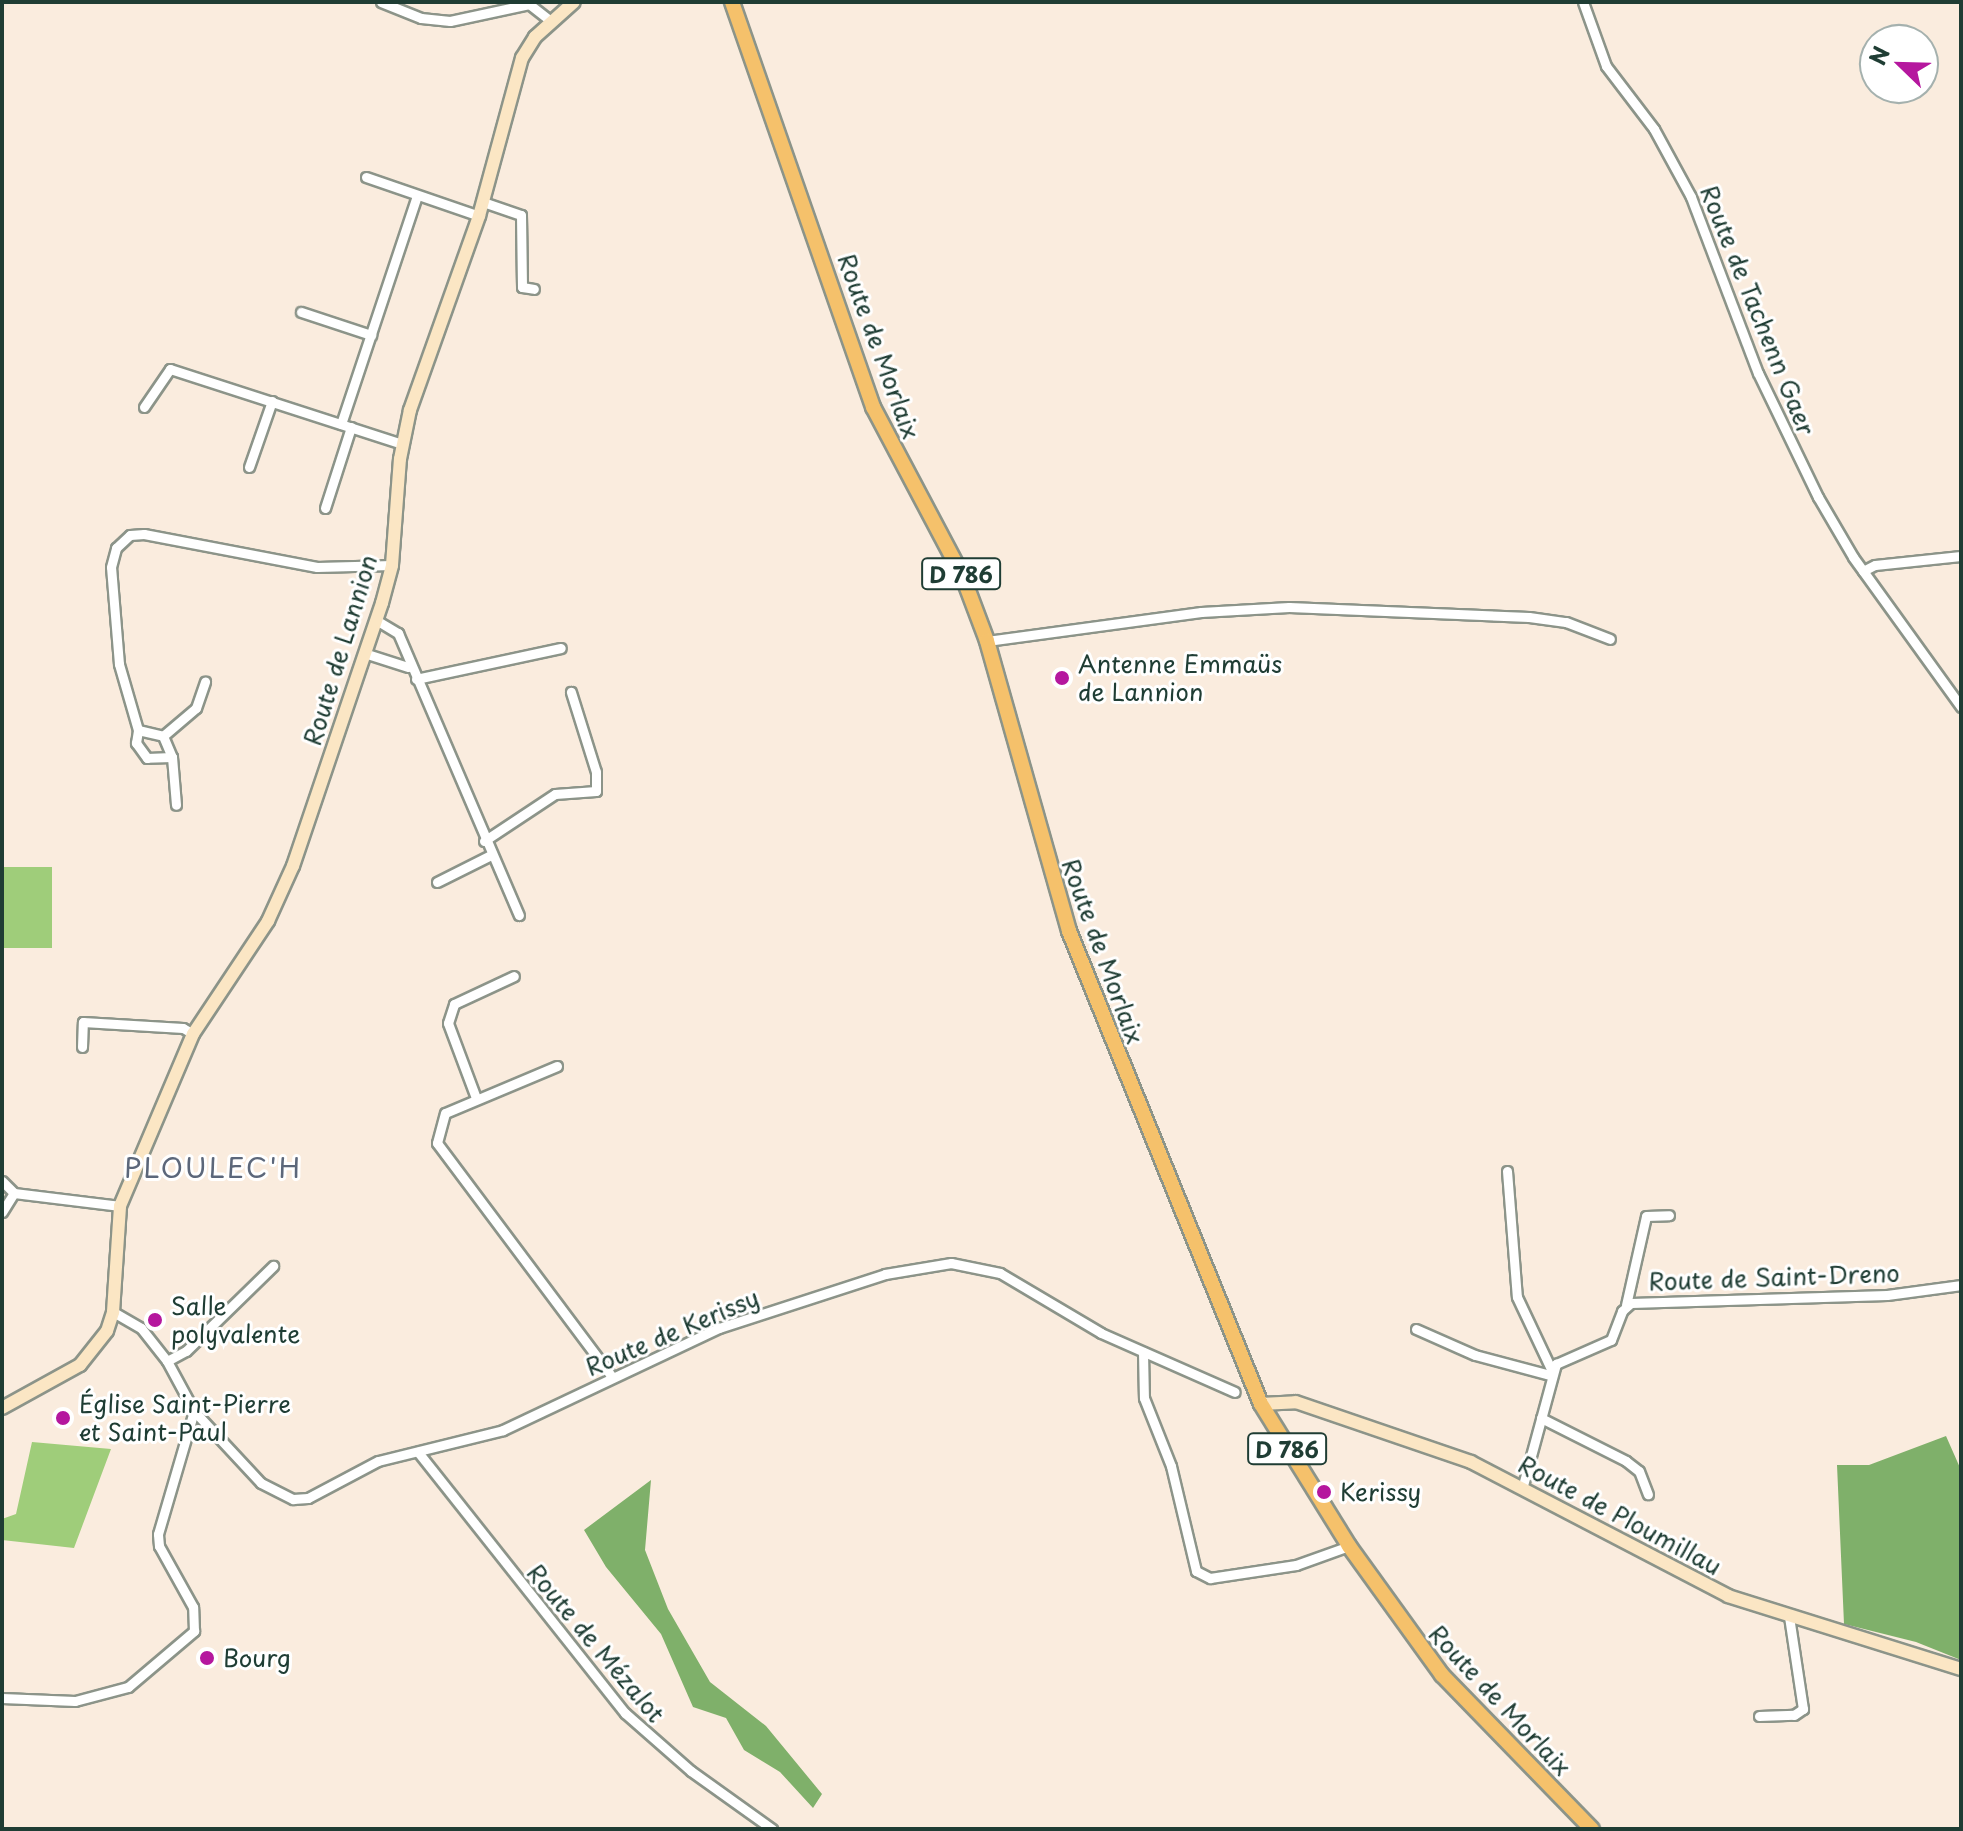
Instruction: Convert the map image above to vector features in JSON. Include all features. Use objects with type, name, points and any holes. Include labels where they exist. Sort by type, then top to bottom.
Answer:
[{"type":"main road","name":"Route de Morlaix","points":[[732,2],[873,407],[963,577],[987,641],[1069,931],[1261,1404],[1349,1546],[1442,1675],[1592,1829]]},
{"type":"street","points":[[381,2],[421,18],[450,21],[529,4],[551,21]]},
{"type":"street","name":"Route de Lannion","points":[[113,1312],[120,1206],[193,1034],[279,897],[317,801],[392,565],[402,444],[479,216],[522,58],[551,21],[574,2]]},
{"type":"street","name":"Route de Tachenn Gaer","points":[[1583,2],[1606,66],[1654,129],[1691,197],[1758,373],[1818,497],[1863,571],[1961,707]]},
{"type":"street","points":[[366,177],[479,216]]},
{"type":"street","points":[[325,508],[371,335],[417,195]]},
{"type":"street","points":[[483,202],[521,215],[522,287],[534,289]]},
{"type":"street","points":[[301,312],[371,335]]},
{"type":"street","points":[[144,407],[170,369],[402,444]]},
{"type":"street","points":[[249,467],[272,401]]},
{"type":"street","points":[[172,757],[160,762],[147,758],[136,743],[138,730],[119,664],[111,567],[116,548],[130,535],[144,534],[317,567],[392,565]]},
{"type":"street","points":[[1863,571],[1875,565],[1961,556]]},
{"type":"street","points":[[987,641],[1201,612],[1289,607],[1529,617],[1566,622],[1610,639]]},
{"type":"street","points":[[376,620],[398,633],[408,667],[519,915]]},
{"type":"street","points":[[416,679],[561,648]]},
{"type":"street","points":[[364,653],[408,667]]},
{"type":"street","points":[[163,736],[196,708],[205,682]]},
{"type":"street","points":[[484,841],[555,794],[596,791],[596,772],[571,692]]},
{"type":"street","points":[[138,730],[163,736]]},
{"type":"street","points":[[163,736],[172,757],[176,805]]},
{"type":"street","points":[[437,882],[491,855]]},
{"type":"street","points":[[476,1098],[448,1023],[454,1004],[514,976]]},
{"type":"street","points":[[82,1047],[83,1022],[183,1028],[193,1034]]},
{"type":"street","points":[[557,1066],[445,1113],[437,1143],[612,1377]]},
{"type":"street","points":[[1507,1171],[1517,1297],[1551,1373],[1522,1489]]},
{"type":"street","points":[[2,1181],[14,1193],[120,1206]]},
{"type":"street","points":[[2,1212],[14,1193]]},
{"type":"street","points":[[1626,1305],[1646,1216],[1669,1215]]},
{"type":"street","name":"Route de Kerissy","points":[[113,1312],[141,1328],[167,1361],[194,1411],[261,1483],[293,1499],[308,1498],[378,1461],[503,1430],[719,1328],[885,1274],[951,1263],[1000,1273],[1143,1352],[1235,1392]]},
{"type":"street","points":[[167,1361],[186,1351],[273,1266]]},
{"type":"street","name":"Route de Saint-Dreno","points":[[1551,1373],[1561,1360],[1611,1340],[1626,1305],[1639,1301],[1887,1295],[1961,1285]]},
{"type":"street","points":[[2,1408],[80,1365],[107,1331],[113,1312]]},
{"type":"street","points":[[1416,1329],[1475,1355],[1551,1373]]},
{"type":"street","points":[[1143,1352],[1144,1398],[1171,1466],[1196,1571],[1210,1578],[1296,1565],[1349,1546]]},
{"type":"street","name":"Route de Ploumillau","points":[[1261,1404],[1296,1402],[1471,1462],[1702,1584],[1789,1616],[1911,1649],[1961,1669]]},
{"type":"street","points":[[2,1698],[75,1701],[128,1687],[194,1631],[193,1607],[158,1534],[194,1411]]},
{"type":"street","points":[[1541,1418],[1626,1461],[1639,1471],[1648,1494]]},
{"type":"street","name":"Route de Mézalot","points":[[418,1452],[625,1713],[691,1771],[772,1829]]},
{"type":"street","points":[[1759,1716],[1794,1715],[1803,1709],[1789,1616]]},
{"type":"green space","points":[[2,867],[52,867],[52,948],[2,948]]},
{"type":"green space","points":[[1946,1436],[1961,1470],[1961,1660],[1916,1642],[1844,1624],[1837,1465],[1869,1465]]},
{"type":"green space","points":[[32,1442],[111,1449],[74,1548],[2,1540],[2,1519],[16,1514]]},
{"type":"green space","points":[[651,1480],[645,1550],[668,1609],[710,1682],[766,1726],[822,1794],[813,1808],[780,1772],[744,1750],[726,1718],[693,1707],[661,1634],[606,1567],[584,1530]]},
{"type":"place","name":"Antenne Emmaüs de Lannion","points":[[1062,678]]},
{"type":"place","name":"Salle polyvalente","points":[[155,1320]]},
{"type":"place","name":"Église Saint-Pierre et Saint-Paul","points":[[63,1418]]},
{"type":"place","name":"Kerissy","points":[[1324,1492]]},
{"type":"place","name":"Bourg","points":[[207,1658]]},
{"type":"district","name":"PLOULEC'H","points":[[213,1167]]}]
